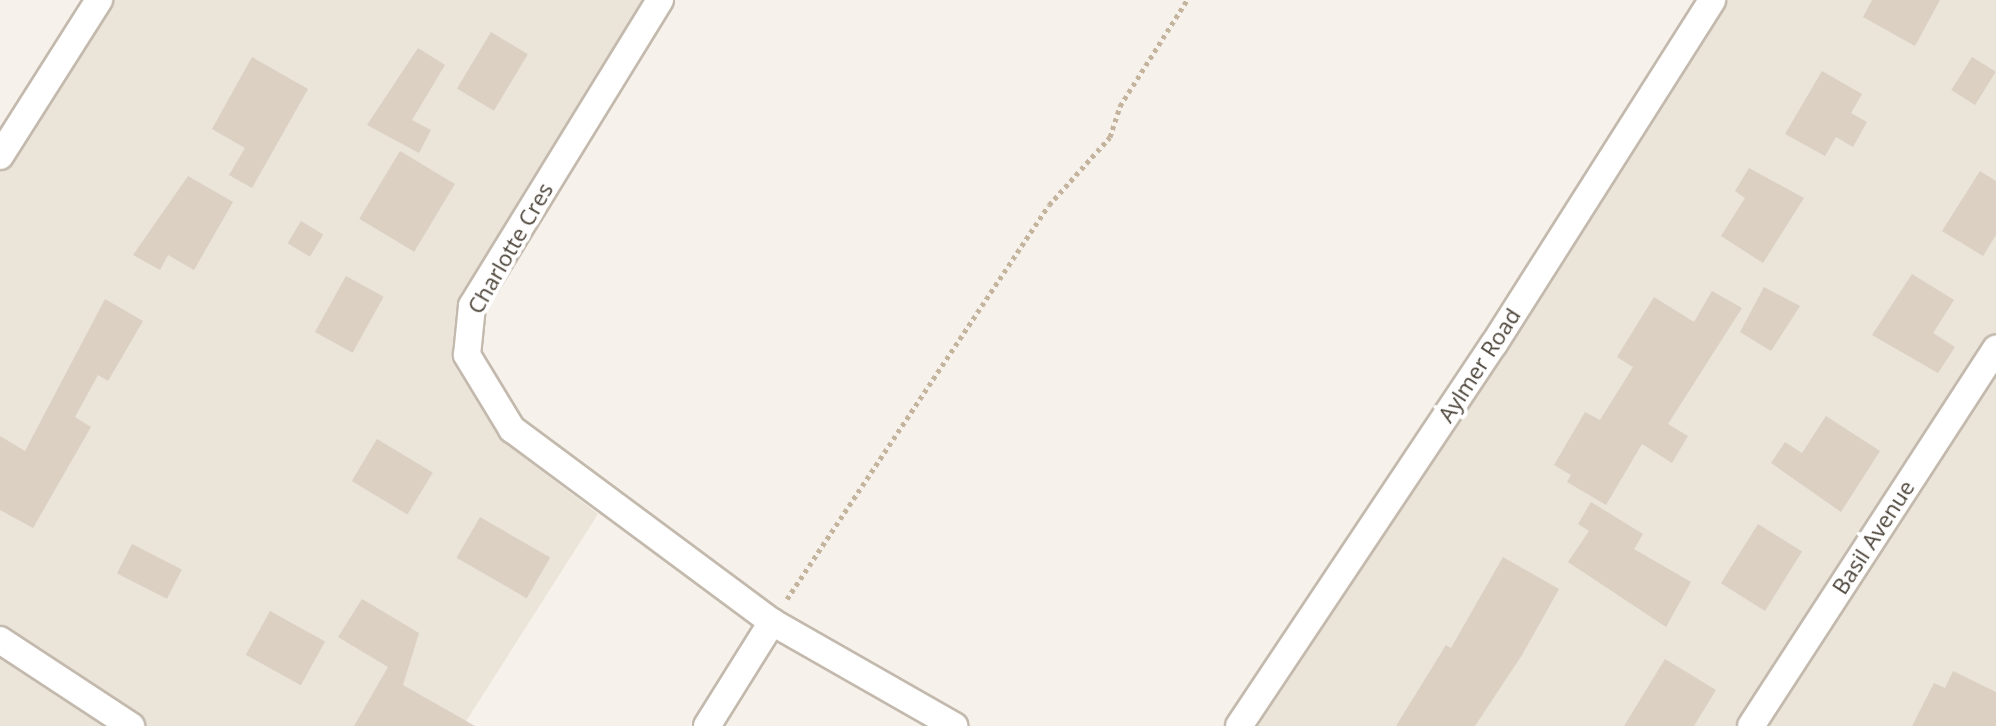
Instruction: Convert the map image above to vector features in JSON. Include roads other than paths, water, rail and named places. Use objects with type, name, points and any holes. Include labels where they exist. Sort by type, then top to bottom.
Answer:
[{"type":"street","points":[[0,156],[99,0]]},
{"type":"street","name":"Charlotte Cres","points":[[660,0],[472,306],[467,355],[512,429],[772,622],[954,726]]},
{"type":"street","name":"Aylmer Road","points":[[1239,726],[1494,344],[1712,0]]},
{"type":"street","name":"Basil Avenue","points":[[1751,726],[1996,349]]},
{"type":"street","points":[[707,726],[772,622]]},
{"type":"street","points":[[0,640],[131,726]]}]
